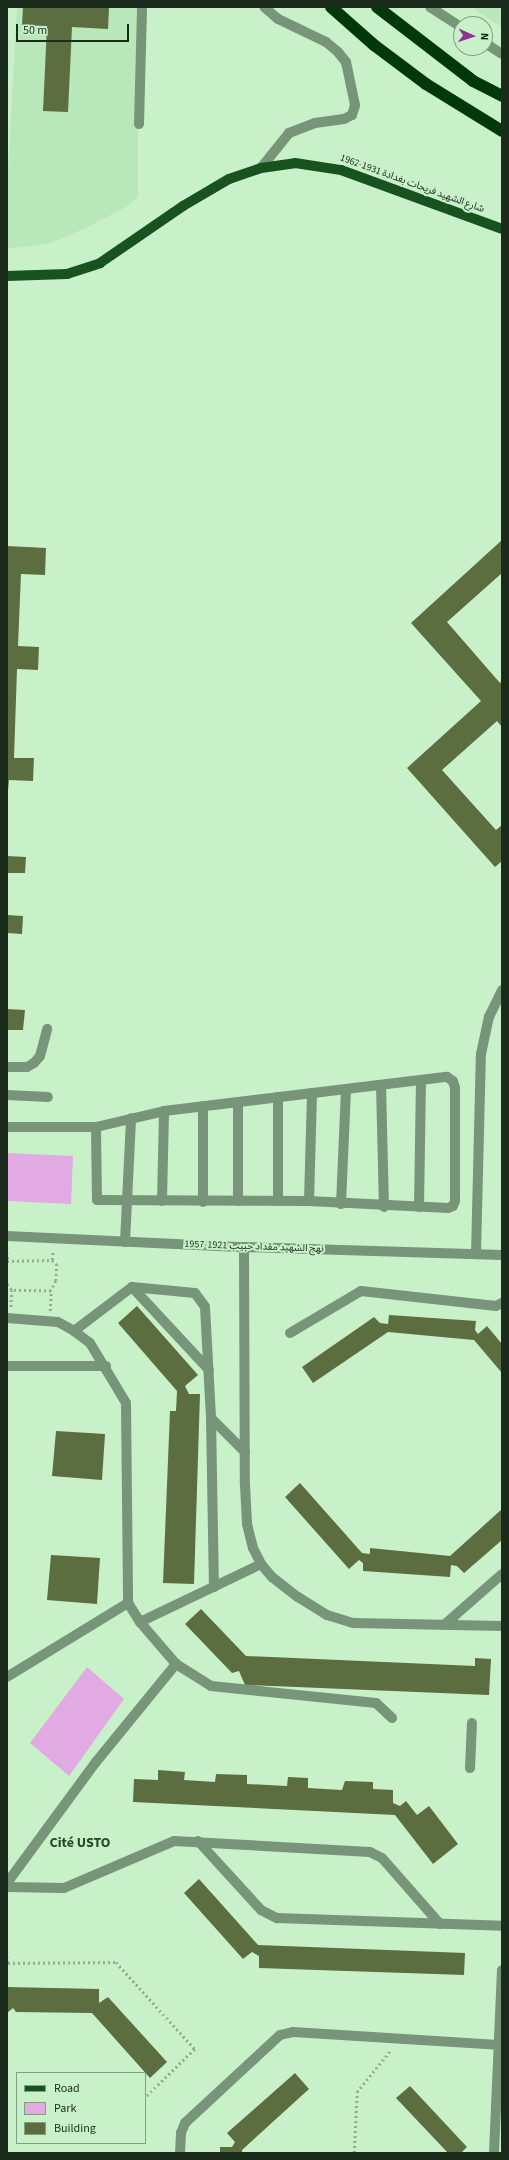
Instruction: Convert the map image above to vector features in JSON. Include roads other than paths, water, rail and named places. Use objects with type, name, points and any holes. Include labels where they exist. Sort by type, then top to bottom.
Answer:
[{"type":"highway","points":[[331,7],[374,45],[426,84],[502,131]]},
{"type":"highway","points":[[377,7],[473,81],[502,96]]},
{"type":"main road","name":"شارع الشهيد فريحات بغدادة 1931-1962","points":[[7,276],[67,274],[100,263],[216,186],[229,179],[261,168],[295,163],[341,170],[502,229]]},
{"type":"street","points":[[139,124],[142,7]]},
{"type":"street","points":[[261,168],[289,133],[315,123],[344,119],[352,115],[355,105],[346,62],[338,52],[326,42],[278,19],[264,7]]},
{"type":"street","points":[[430,7],[453,22]]},
{"type":"street","points":[[493,48],[502,54]]},
{"type":"street","points":[[476,1254],[481,1054],[489,1017],[502,990]]},
{"type":"street","points":[[7,1067],[27,1067],[34,1063],[40,1056],[47,1029]]},
{"type":"street","points":[[7,1127],[96,1127],[164,1111],[447,1077],[453,1081],[455,1201],[452,1206],[448,1208],[419,1208],[278,1201],[127,1202],[97,1200],[96,1127]]},
{"type":"street","points":[[419,1208],[421,1080]]},
{"type":"street","points":[[381,1085],[384,1207]]},
{"type":"street","points":[[341,1204],[346,1089]]},
{"type":"street","points":[[309,1202],[312,1094]]},
{"type":"street","points":[[7,1095],[48,1097]]},
{"type":"street","points":[[278,1098],[278,1201]]},
{"type":"street","points":[[238,1102],[238,1201]]},
{"type":"street","points":[[203,1106],[203,1202]]},
{"type":"street","points":[[162,1201],[164,1111]]},
{"type":"street","points":[[125,1242],[131,1118]]},
{"type":"street","name":"نهج الشهيد مقداد حبيب 1921-1957","points":[[7,1236],[244,1247],[502,1255]]},
{"type":"street","points":[[244,1247],[245,1452],[247,1524],[253,1548],[261,1564],[272,1577],[327,1615],[354,1623],[502,1626]]},
{"type":"street","points":[[74,1331],[132,1287],[195,1293],[205,1307],[212,1418],[214,1587]]},
{"type":"street","points":[[132,1287],[209,1370]]},
{"type":"street","points":[[290,1333],[361,1291],[500,1307]]},
{"type":"street","points":[[8,1318],[58,1322],[74,1331],[90,1343],[106,1366],[126,1403],[128,1603],[140,1622],[176,1664],[210,1686],[376,1703],[392,1718]]},
{"type":"street","points":[[7,1366],[106,1366]]},
{"type":"street","points":[[212,1418],[245,1452]]},
{"type":"street","points":[[140,1622],[261,1564]]},
{"type":"street","points":[[444,1625],[502,1574]]},
{"type":"street","points":[[7,1677],[128,1603]]},
{"type":"street","points":[[7,1883],[96,1762],[176,1664]]},
{"type":"street","points":[[470,1768],[472,1723]]},
{"type":"street","points":[[7,1887],[64,1888],[174,1841],[370,1852],[382,1858],[440,1924]]},
{"type":"street","points":[[198,1842],[261,1910],[277,1918],[502,1926]]},
{"type":"street","points":[[494,2153],[502,1970]]},
{"type":"street","points":[[180,2153],[181,2133],[185,2123],[280,2035],[294,2032],[498,2045]]},
{"type":"district","name":"Cité USTO","points":[[80,1843]]}]
